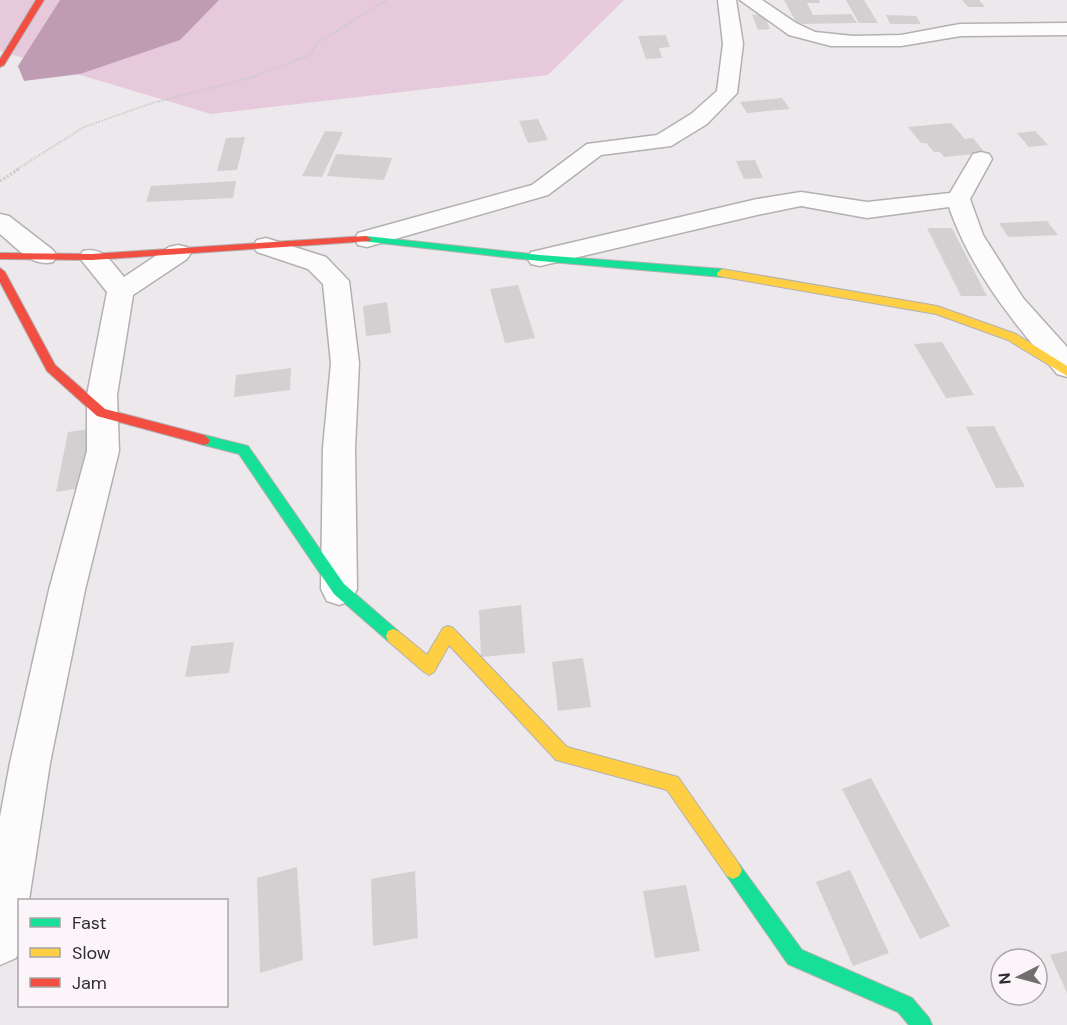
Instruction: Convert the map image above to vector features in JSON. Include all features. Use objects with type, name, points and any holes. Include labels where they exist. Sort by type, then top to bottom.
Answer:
[{"type":"street","points":[[0,65],[40,0]]},
{"type":"street","points":[[367,239],[540,190],[595,149],[663,141],[699,119],[727,93],[733,44],[727,0]]},
{"type":"street","points":[[749,0],[797,32],[848,44],[876,40],[909,40],[960,30],[1067,29]]},
{"type":"street","points":[[981,159],[958,199],[971,235],[1014,305],[1067,366]]},
{"type":"street","points":[[540,258],[801,198],[867,210],[958,199]]},
{"type":"street","points":[[0,222],[44,256]]},
{"type":"street","points":[[0,256],[92,257],[367,239],[540,258],[723,273],[937,310],[1012,337],[1067,372]]},
{"type":"street","points":[[266,246],[317,263],[336,281],[345,363],[339,448],[339,589]]},
{"type":"street","points":[[0,942],[33,752],[67,590],[103,451],[101,412],[121,291],[178,253]]},
{"type":"street","points":[[92,257],[121,291]]},
{"type":"street","points":[[0,272],[51,368],[101,412],[243,450],[339,589],[429,666],[448,633],[562,754],[672,783],[795,957],[905,1005],[922,1025]]},
{"type":"path","points":[[0,181],[84,127],[152,104],[250,78],[310,55],[317,44],[387,0]]},
{"type":"shaded area","points":[[0,0],[624,0],[548,75],[211,114],[0,51]]},
{"type":"shaded area","points":[[60,0],[219,0],[180,40],[80,74],[24,81],[18,66]]},
{"type":"building","points":[[784,0],[819,0],[820,3],[807,3],[813,15],[851,14],[857,23],[797,24]]},
{"type":"building","points":[[846,0],[864,0],[878,23],[859,23]]},
{"type":"building","points":[[962,0],[979,0],[985,7],[968,7]]},
{"type":"building","points":[[764,14],[770,29],[758,30],[752,15]]},
{"type":"building","points":[[886,15],[916,16],[921,24],[890,24]]},
{"type":"building","points":[[666,35],[670,47],[659,48],[662,58],[646,59],[638,36]]},
{"type":"building","points":[[782,98],[790,109],[747,113],[740,102]]},
{"type":"building","points":[[538,119],[548,140],[528,143],[519,121]]},
{"type":"building","points":[[951,123],[965,139],[973,138],[985,153],[944,157],[940,152],[934,152],[926,143],[921,143],[908,127]]},
{"type":"building","points":[[325,131],[343,132],[322,177],[302,176]]},
{"type":"building","points":[[1035,131],[1048,145],[1029,147],[1017,133]]},
{"type":"building","points":[[245,137],[237,170],[217,171],[226,138]]},
{"type":"building","points":[[336,154],[392,158],[384,180],[327,176]]},
{"type":"building","points":[[755,160],[763,178],[744,179],[736,161]]},
{"type":"building","points":[[236,181],[233,198],[146,202],[151,186]]},
{"type":"building","points":[[1047,221],[1058,235],[1008,237],[999,223]]},
{"type":"building","points":[[927,228],[952,228],[987,296],[961,296]]},
{"type":"building","points":[[518,285],[535,338],[505,343],[490,289]]},
{"type":"building","points":[[387,302],[391,333],[366,336],[363,306]]},
{"type":"building","points":[[942,342],[974,395],[946,398],[914,344]]},
{"type":"building","points":[[291,368],[290,390],[234,397],[236,375]]},
{"type":"building","points":[[994,426],[1025,487],[996,488],[966,427]]},
{"type":"building","points":[[97,428],[87,487],[56,492],[68,432]]},
{"type":"building","points":[[521,605],[525,653],[481,657],[479,610]]},
{"type":"building","points":[[234,642],[229,673],[185,677],[191,646]]},
{"type":"building","points":[[583,658],[591,707],[558,711],[552,662]]},
{"type":"building","points":[[871,778],[950,926],[920,939],[842,789]]},
{"type":"building","points":[[297,867],[303,960],[260,973],[257,878]]},
{"type":"building","points":[[850,870],[889,953],[853,966],[816,882]]},
{"type":"building","points":[[415,871],[418,938],[373,946],[371,879]]},
{"type":"building","points":[[686,885],[700,951],[655,958],[643,891]]},
{"type":"building","points":[[1067,951],[1067,993],[1050,955]]},
{"type":"traffic: fast","points":[[366,239],[540,258],[722,273]]},
{"type":"traffic: fast","points":[[204,440],[243,450],[339,589],[393,636]]},
{"type":"traffic: fast","points":[[733,870],[795,957],[905,1005],[922,1025]]},
{"type":"traffic: slow","points":[[722,273],[937,310],[1012,337],[1067,372]]},
{"type":"traffic: slow","points":[[393,636],[429,667],[448,633],[562,754],[672,783],[733,870]]},
{"type":"traffic: jam","points":[[0,65],[40,0]]},
{"type":"traffic: jam","points":[[0,256],[92,257],[366,239]]},
{"type":"traffic: jam","points":[[0,272],[51,368],[101,413],[204,440]]}]
